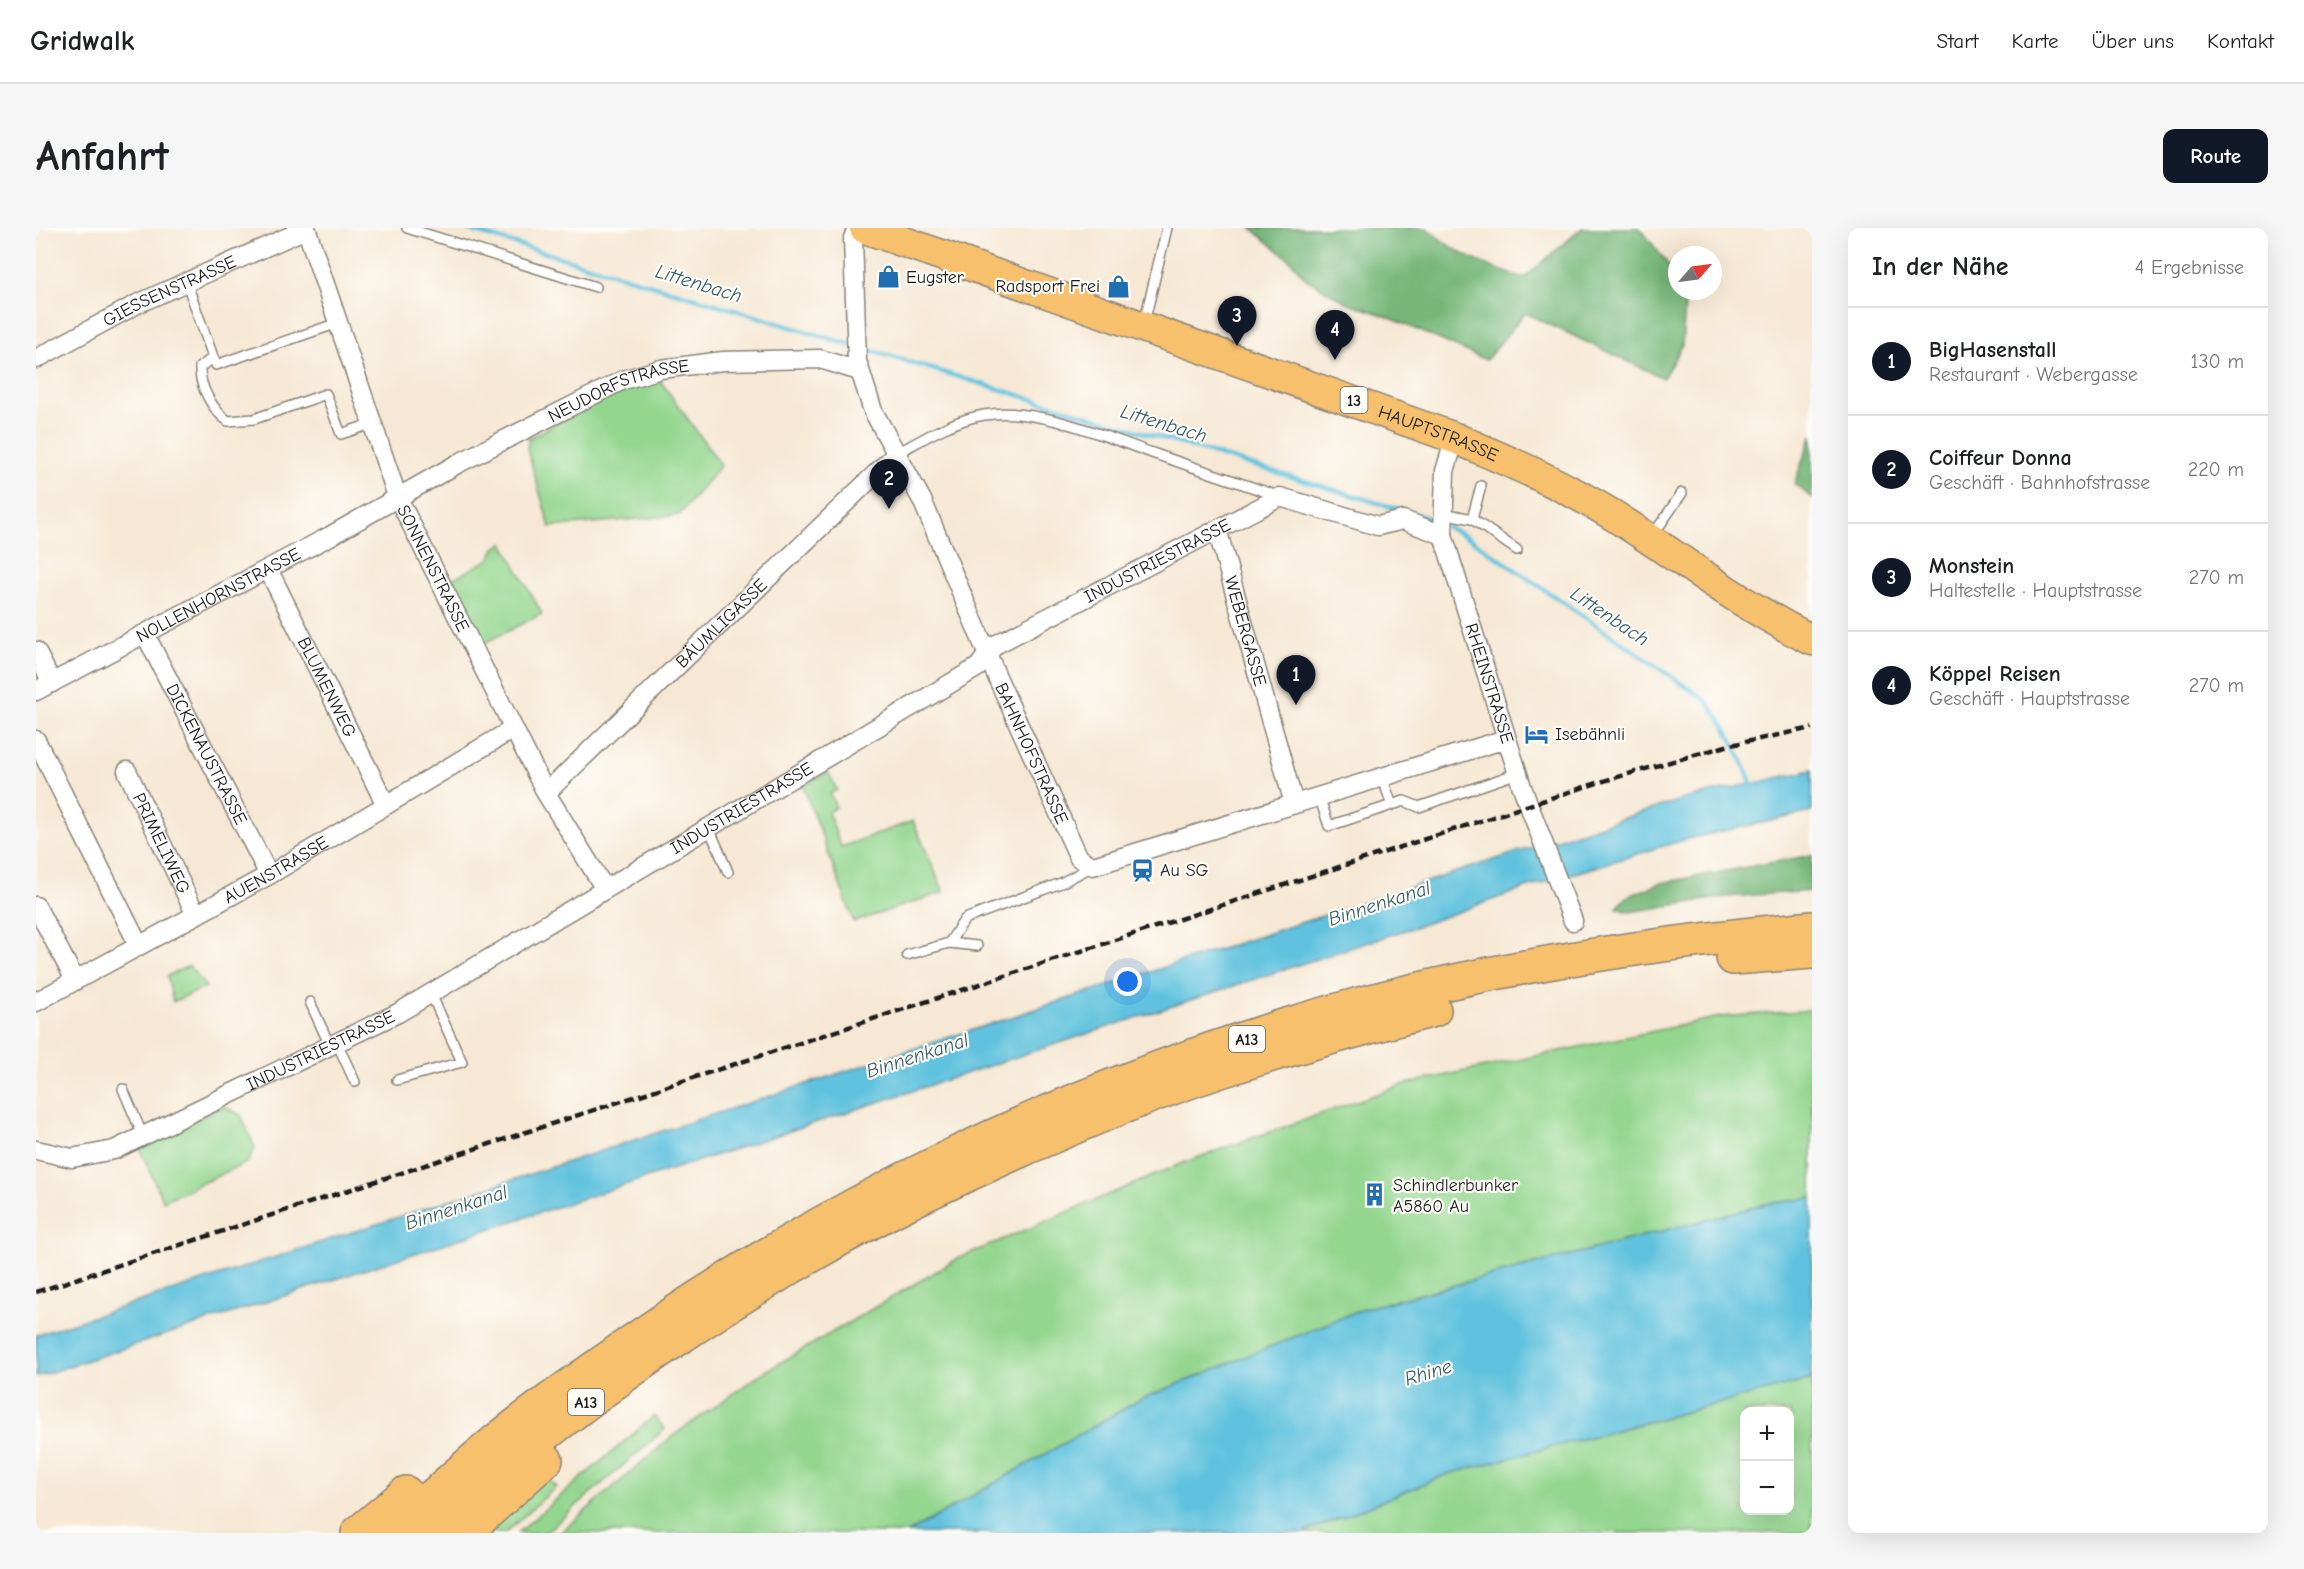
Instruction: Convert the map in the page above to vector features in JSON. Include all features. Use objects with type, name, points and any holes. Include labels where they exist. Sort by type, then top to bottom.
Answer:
[{"type":"highway","name":"A13","points":[[391,1533],[487,1448],[636,1337],[794,1239],[957,1154],[1129,1079],[1338,1010],[1432,988],[1617,950],[1812,928]]},
{"type":"highway","name":"A13","points":[[427,1533],[573,1412],[652,1356],[757,1288],[891,1212],[974,1172],[1123,1107],[1222,1070],[1342,1034],[1518,991],[1622,972],[1735,958],[1812,952]]},
{"type":"highway","name":"A13","points":[[465,1533],[588,1422],[666,1362],[738,1316],[757,1288]]},
{"type":"highway","name":"A13","points":[[358,1533],[447,1458],[487,1448]]},
{"type":"main road","name":"HAUPTSTRASSE","points":[[865,228],[921,238],[1144,325],[1455,438],[1572,494],[1650,540],[1767,617],[1812,640]]},
{"type":"street","name":"BAHNHOFSTRASSE","points":[[857,228],[853,238],[854,328],[858,366],[873,411],[922,500],[1079,858],[1093,866]]},
{"type":"street","name":"GIESSENSTRASSE","points":[[36,359],[137,304],[306,229]]},
{"type":"street","name":"SONNENSTRASSE","points":[[306,229],[397,496],[546,793],[605,889]]},
{"type":"street","name":"NEUDORFSTRASSE","points":[[397,496],[623,380],[661,369],[723,361],[820,359],[858,366]]},
{"type":"street","name":"RHEINSTRASSE","points":[[1455,438],[1445,471],[1443,535],[1506,739],[1570,914]]},
{"type":"street","name":"BÄUMLIGASSE","points":[[546,793],[896,454]]},
{"type":"street","name":"NOLLENHORNSTRASSE","points":[[44,687],[268,569],[397,496]]},
{"type":"street","name":"INDUSTRIESTRASSE","points":[[36,1150],[72,1158],[114,1150],[333,1045],[431,994],[978,667],[995,645],[1280,497]]},
{"type":"street","points":[[1280,497],[1378,526],[1403,520],[1443,535]]},
{"type":"street","name":"WEBERGASSE","points":[[1217,529],[1294,804]]},
{"type":"street","name":"BLUMENWEG","points":[[268,569],[386,805]]},
{"type":"street","name":"DICKENAUSTRASSE","points":[[145,634],[269,875]]},
{"type":"street","points":[[36,651],[44,687]]},
{"type":"street","name":"AUENSTRASSE","points":[[36,1002],[269,875],[513,729]]},
{"type":"street","points":[[1093,866],[1506,739]]},
{"type":"street","points":[[36,740],[139,946]]},
{"type":"street","name":"PRIMELIWEG","points":[[127,771],[196,915]]},
{"type":"street","points":[[36,906],[75,980]]},
{"type":"lane","points":[[407,228],[596,287]]},
{"type":"lane","points":[[1144,325],[1167,228]]},
{"type":"lane","points":[[186,281],[216,365],[338,323]]},
{"type":"lane","points":[[213,358],[200,367],[199,377],[218,415],[228,421],[254,419],[326,393],[340,434],[371,423]]},
{"type":"lane","points":[[896,454],[938,431],[981,415],[1002,413],[1031,416],[1105,436],[1280,497]]},
{"type":"lane","points":[[1472,519],[1481,486]]},
{"type":"lane","points":[[1650,540],[1682,493]]},
{"type":"lane","points":[[1443,513],[1472,519],[1517,550]]},
{"type":"lane","points":[[1319,796],[1329,826],[1404,801],[1419,807],[1518,773]]},
{"type":"lane","points":[[1382,777],[1392,804]]},
{"type":"lane","points":[[709,828],[728,872]]},
{"type":"lane","points":[[949,943],[965,919],[1061,883],[1093,866]]},
{"type":"lane","points":[[907,955],[949,943],[977,946]]},
{"type":"lane","points":[[397,1080],[462,1062],[431,994]]},
{"type":"lane","points":[[310,1002],[355,1082]]},
{"type":"lane","points":[[123,1089],[143,1136]]},
{"type":"green space","points":[[1251,228],[1427,228],[1472,259],[1524,278],[1582,228],[1640,228],[1668,264],[1668,300],[1685,300],[1682,346],[1663,378],[1525,313],[1486,360],[1388,317],[1346,302],[1306,279],[1290,260]]},
{"type":"green space","points":[[659,379],[721,465],[679,515],[550,527],[527,449],[529,438],[627,386]]},
{"type":"green space","points":[[1812,435],[1812,498],[1794,484]]},
{"type":"green space","points":[[503,543],[542,614],[482,644],[450,580],[490,559],[495,548]]},
{"type":"green space","points":[[828,772],[837,790],[830,794],[836,807],[828,812],[841,847],[913,821],[944,892],[854,922],[803,786]]},
{"type":"green space","points":[[1812,855],[1812,891],[1726,897],[1629,912],[1617,908],[1626,897],[1661,883]]},
{"type":"green space","points":[[189,966],[206,987],[173,1002],[167,976]]},
{"type":"green space","points":[[1812,1010],[1812,1198],[1766,1204],[1363,1309],[1139,1400],[908,1533],[560,1533],[670,1438],[761,1374],[959,1258],[1188,1161],[1405,1084],[1720,1017]]},
{"type":"green space","points":[[223,1106],[241,1115],[255,1148],[248,1162],[163,1201],[139,1147]]},
{"type":"green space","points":[[1812,1379],[1812,1533],[1303,1533],[1448,1474]]},
{"type":"green space","points":[[654,1416],[665,1429],[545,1533],[517,1533]]},
{"type":"green space","points":[[543,1474],[556,1487],[505,1533],[478,1533]]},
{"type":"water","name":"Binnenkanal","points":[[1812,770],[1812,812],[1687,839],[1526,888],[1427,923],[36,1377],[36,1335],[1567,836],[1684,799]]},
{"type":"water","name":"Rhine","points":[[1812,1198],[1812,1379],[1448,1474],[1303,1533],[908,1533],[1139,1400],[1363,1309],[1766,1204]]},
{"type":"waterway","name":"Littenbach","points":[[463,228],[851,345]]},
{"type":"waterway","name":"Littenbach","points":[[862,348],[1428,518],[1440,524]]},
{"type":"waterway","name":"Littenbach","points":[[1447,527],[1469,538],[1707,701],[1733,743],[1753,788]]},
{"type":"railway","points":[[36,1292],[1600,782],[1726,746],[1812,728]]},
{"type":"place","name":"Eugster","points":[[888,277]]},
{"type":"place","name":"Radsport Frei","points":[[1118,286]]},
{"type":"place","name":"Monstein","points":[[1237,346]]},
{"type":"place","name":"Köppel Reisen","points":[[1335,360]]},
{"type":"place","name":"Coiffeur Donna","points":[[889,509]]},
{"type":"place","name":"BigHasenstall","points":[[1296,705]]},
{"type":"place","name":"Isebähnli","points":[[1537,734]]},
{"type":"place","name":"Au SG","points":[[1142,870]]},
{"type":"place","name":"Schindlerbunker A5860 Au","points":[[1375,1195]]}]
